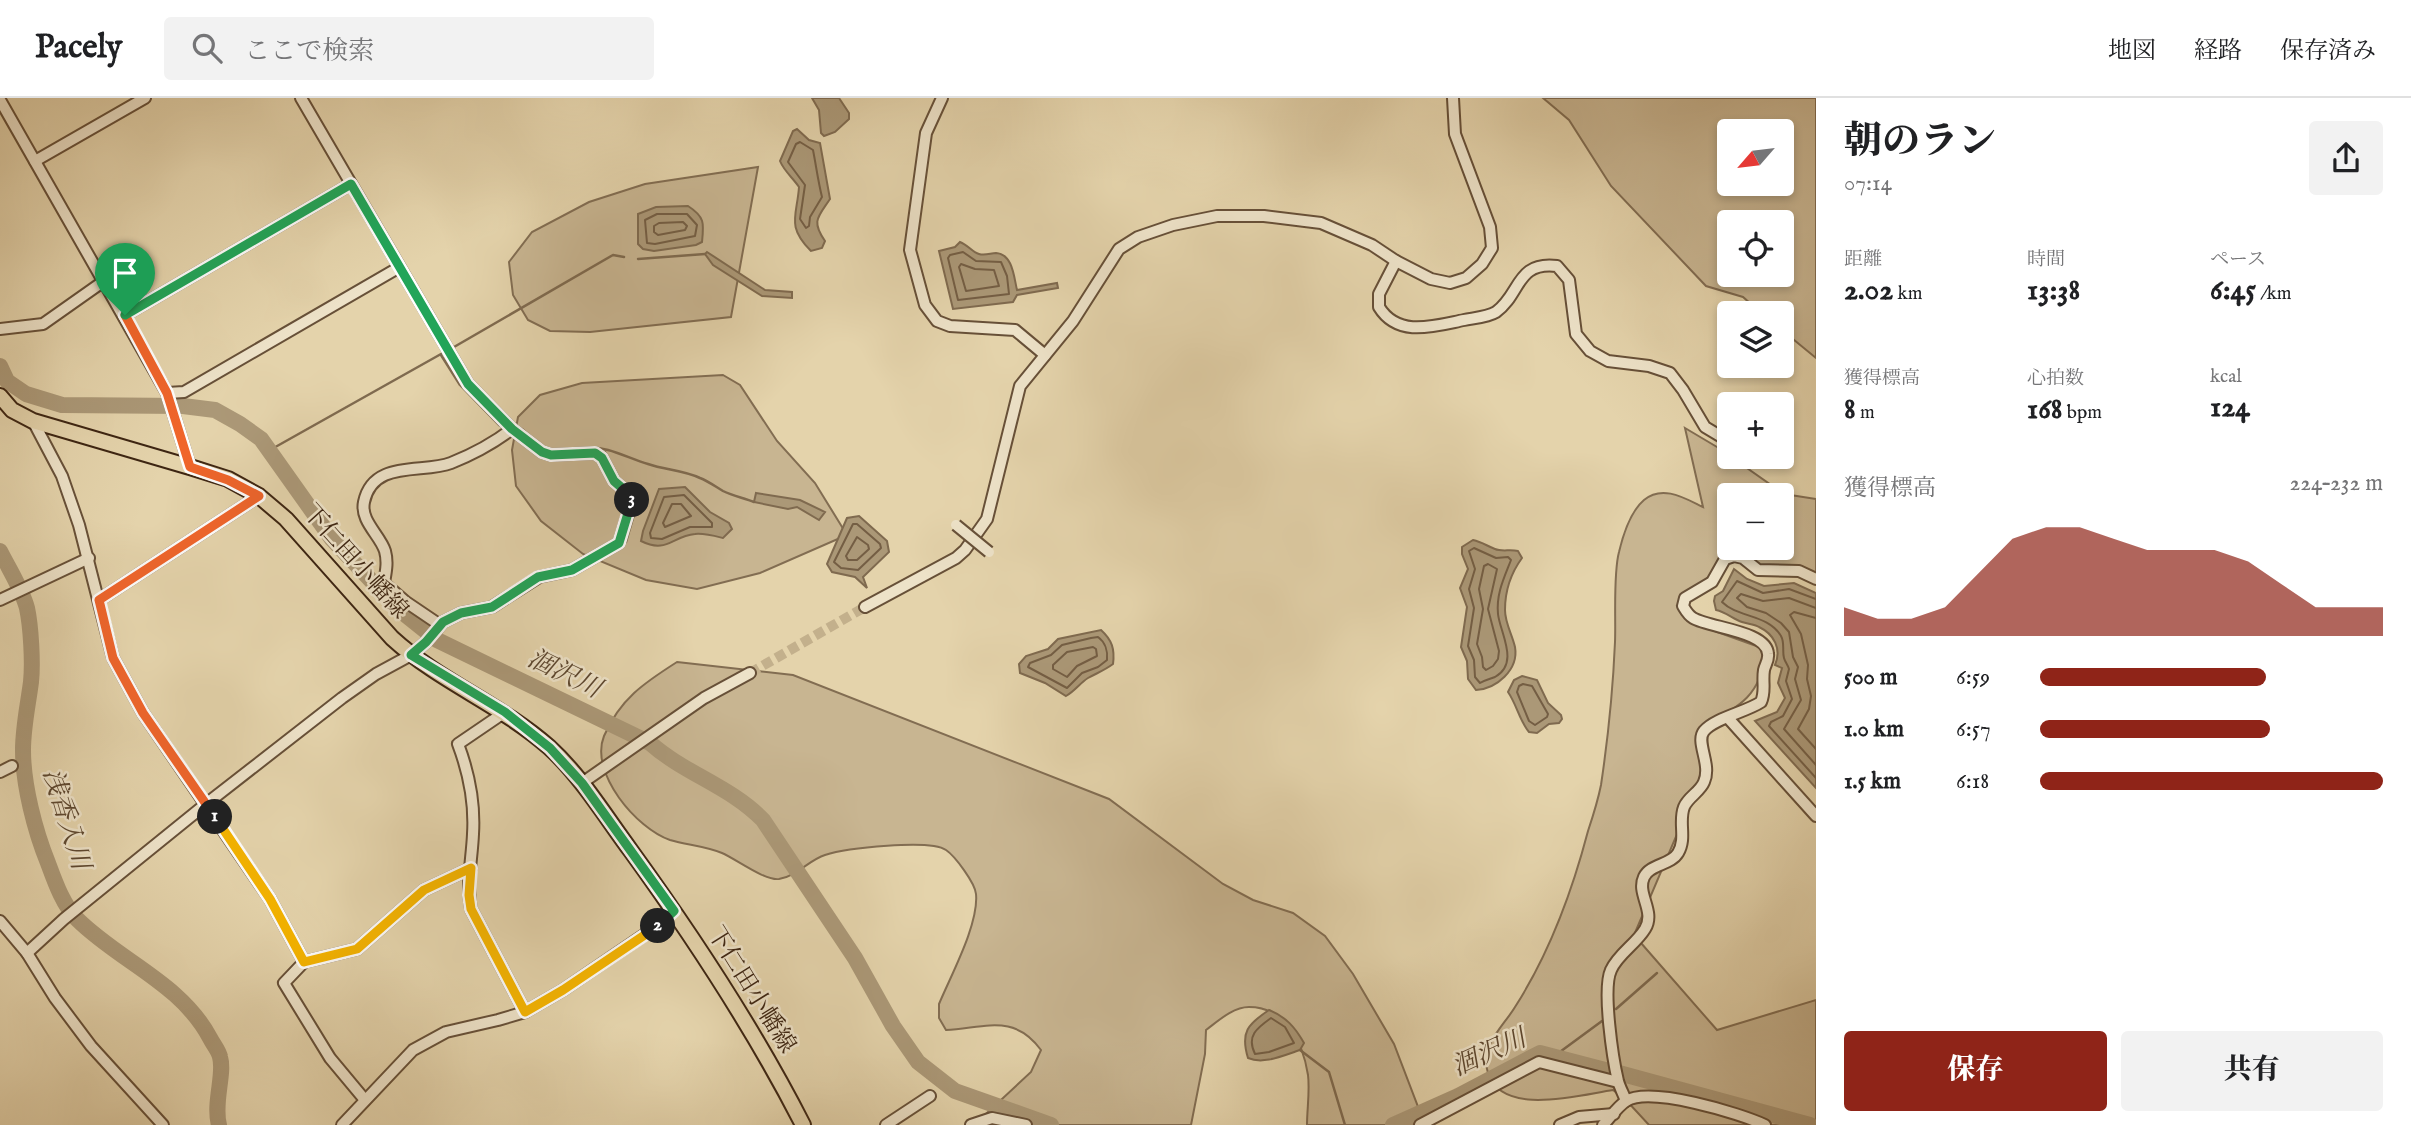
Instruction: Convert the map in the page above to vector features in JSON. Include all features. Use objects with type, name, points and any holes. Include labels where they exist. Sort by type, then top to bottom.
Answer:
[{"type":"main road","name":"下仁田小幡線","points":[[0,396],[12,410],[33,421],[190,467],[228,480],[259,496],[286,519],[392,638],[411,655],[505,712],[550,748],[582,783],[674,911],[772,1066],[803,1125]]},
{"type":"street","points":[[35,161],[145,98]]},
{"type":"street","points":[[27,953],[64,919],[206,804],[376,674],[411,655],[438,628],[461,613],[492,607],[538,577],[572,570],[619,543],[621,539],[632,500],[629,494],[614,481],[602,458],[595,453],[551,455],[542,452],[512,429],[468,384],[301,98]]},
{"type":"street","points":[[942,98],[926,133],[910,250],[925,305],[937,321],[950,326],[1015,330],[1045,355]]},
{"type":"street","points":[[864,607],[956,558],[965,550],[987,519],[1020,386],[1073,321],[1118,249],[1138,237],[1173,225],[1217,216],[1264,216],[1321,223],[1372,245],[1431,279],[1450,282],[1466,278],[1482,264],[1492,248],[1485,211],[1455,134],[1453,98]]},
{"type":"street","points":[[0,100],[125,315],[168,395],[190,467]]},
{"type":"street","points":[[125,315],[351,184]]},
{"type":"street","points":[[1396,261],[1380,295],[1379,307],[1393,323],[1407,328],[1429,327],[1493,314],[1504,304],[1520,279],[1534,267],[1557,267],[1569,280],[1576,334],[1590,351],[1608,361],[1649,366],[1670,373],[1705,427],[1717,434]]},
{"type":"street","points":[[168,395],[184,392],[398,268]]},
{"type":"street","points":[[3,329],[43,324],[104,281]]},
{"type":"street","points":[[33,421],[62,476],[89,558],[113,658],[143,713],[270,899],[304,962]]},
{"type":"street","points":[[438,628],[384,583],[387,565],[384,548],[366,519],[363,505],[368,490],[382,478],[403,468],[449,464],[512,429]]},
{"type":"street","points":[[99,600],[259,496]]},
{"type":"street","points":[[956,525],[989,552]]},
{"type":"street","points":[[1626,1101],[1618,1082],[1607,981],[1611,968],[1646,928],[1650,915],[1642,887],[1644,877],[1650,870],[1676,856],[1682,845],[1685,804],[1703,786],[1708,772],[1700,738],[1703,732],[1712,724],[1761,702],[1765,693],[1764,670],[1768,655],[1762,641],[1727,627],[1696,620],[1687,614],[1683,606],[1685,598],[1712,582],[1725,559],[1734,556],[1743,558],[1758,570],[1799,571],[1816,579]]},
{"type":"street","points":[[0,600],[89,558]]},
{"type":"street","points":[[582,783],[704,698],[750,673]]},
{"type":"street","points":[[505,712],[458,744],[472,791],[474,832],[469,895],[471,909],[525,1012]]},
{"type":"street","points":[[1728,718],[1816,816]]},
{"type":"street","points":[[0,772],[12,766]]},
{"type":"street","points":[[365,1100],[330,1058],[284,983],[304,962],[357,949],[424,890],[471,868]]},
{"type":"street","points":[[342,1125],[413,1050],[446,1032],[525,1012],[563,990],[663,922],[674,911]]},
{"type":"street","points":[[0,921],[27,953],[55,998],[91,1046],[163,1125]]},
{"type":"street","points":[[1420,1125],[1539,1062],[1618,1082]]},
{"type":"street","points":[[886,1125],[930,1096]]},
{"type":"street","points":[[1603,1125],[1626,1101],[1643,1096],[1668,1098],[1746,1116],[1765,1125]]},
{"type":"street","points":[[1560,1125],[1579,1117],[1614,1114]]},
{"type":"street","points":[[971,1125],[992,1118],[1026,1125]]},
{"type":"shaded area","points":[[1543,98],[1816,98],[1816,358],[1794,340],[1794,301],[1748,301],[1743,297],[1706,286],[1611,186],[1569,120]]},
{"type":"shaded area","points":[[758,167],[731,317],[590,332],[550,331],[528,320],[513,295],[509,262],[532,232],[589,202],[645,184]]},
{"type":"shaded area","points":[[723,375],[740,385],[777,441],[815,483],[847,535],[760,573],[697,589],[646,580],[583,554],[541,521],[516,486],[512,450],[518,417],[540,395],[582,383]]},
{"type":"shaded area","points":[[1685,428],[1717,447],[1717,469],[1748,469],[1768,483],[1717,483],[1717,560],[1727,560],[1677,606],[1689,622],[1762,648],[1763,663],[1755,688],[1747,698],[1727,713],[1702,726],[1698,738],[1704,771],[1634,935],[1717,1030],[1816,1000],[1816,1125],[1649,1125],[1613,1090],[1543,1100],[1525,1099],[1509,1095],[1496,1087],[1488,1073],[1486,1063],[1489,1046],[1527,987],[1558,922],[1575,877],[1597,802],[1612,696],[1615,584],[1623,538],[1635,511],[1651,495],[1667,493],[1703,507]]},
{"type":"shaded area","points":[[1794,496],[1816,499],[1816,575],[1786,565],[1759,565],[1750,560],[1794,560]]},
{"type":"shaded area","points":[[677,662],[793,675],[1109,799],[1223,884],[1253,900],[1293,913],[1325,936],[1353,974],[1394,1044],[1425,1125],[1307,1125],[1308,1075],[1297,1039],[1283,1020],[1273,1013],[1249,1007],[1232,1012],[1206,1030],[1205,1054],[1191,1125],[974,1125],[1031,1072],[1041,1050],[1031,1038],[1009,1027],[998,1025],[946,1030],[939,1018],[939,1004],[963,949],[976,906],[975,889],[968,877],[946,850],[923,845],[906,845],[836,852],[814,860],[792,875],[773,879],[722,853],[670,840],[657,834],[619,798],[603,766],[601,751],[610,723],[625,702],[654,677]]},
{"type":"water","points":[[812,98],[839,98],[849,113],[849,119],[835,132],[824,136],[821,133],[819,110]]},
{"type":"water","points":[[797,129],[809,140],[820,143],[830,199],[817,224],[825,241],[822,248],[811,251],[798,235],[796,227],[799,187],[780,161],[793,131]]},
{"type":"water","points":[[688,206],[702,221],[702,242],[654,251],[643,249],[638,244],[638,214],[656,207]]},
{"type":"water","points":[[960,242],[979,254],[1002,254],[1012,267],[1017,290],[1057,283],[1058,288],[1017,295],[1013,302],[953,309],[939,251],[955,247]]},
{"type":"water","points":[[707,252],[765,290],[792,292],[792,298],[762,296],[713,265],[705,254]]},
{"type":"water","points":[[685,487],[710,512],[729,523],[732,529],[723,538],[695,534],[657,546],[641,541],[659,489]]},
{"type":"water","points":[[756,493],[800,500],[825,512],[819,520],[797,507],[788,509],[754,502]]},
{"type":"water","points":[[859,516],[887,541],[889,552],[863,577],[867,588],[855,577],[832,572],[827,564],[847,518]]},
{"type":"water","points":[[1473,540],[1498,550],[1518,551],[1522,558],[1509,582],[1505,603],[1506,619],[1515,647],[1513,663],[1498,682],[1476,690],[1468,679],[1467,661],[1461,647],[1467,607],[1460,588],[1468,569],[1462,547]]},
{"type":"water","points":[[1734,569],[1747,579],[1764,586],[1794,583],[1816,593],[1816,788],[1755,721],[1777,712],[1785,698],[1778,683],[1782,668],[1775,665],[1778,653],[1769,634],[1757,626],[1716,610],[1715,596],[1723,591]]},
{"type":"water","points":[[1101,630],[1112,645],[1113,664],[1088,678],[1066,696],[1045,683],[1020,673],[1019,664],[1026,656],[1048,649],[1058,639]]},
{"type":"water","points":[[1522,676],[1537,680],[1548,703],[1561,715],[1559,723],[1549,724],[1537,733],[1529,732],[1508,692],[1514,680]]},
{"type":"water","points":[[1269,1010],[1289,1023],[1304,1043],[1300,1050],[1274,1058],[1248,1058],[1245,1042],[1248,1029]]},
{"type":"waterway","points":[[638,259],[705,254]]},
{"type":"waterway","points":[[454,347],[613,255],[624,257]]},
{"type":"waterway","points":[[270,450],[441,354]]},
{"type":"waterway","points":[[441,355],[460,385],[502,426]]},
{"type":"waterway","name":"涸沢川","points":[[0,366],[7,381],[26,394],[62,405],[183,406],[215,410],[261,439],[332,539],[397,608],[437,640],[650,743],[750,808],[763,820],[855,958],[893,1026],[918,1062],[955,1091],[1051,1125]]},
{"type":"waterway","points":[[522,429],[532,438]]},
{"type":"waterway","points":[[587,448],[610,451],[654,466],[694,475],[727,493],[754,502]]},
{"type":"waterway","points":[[605,452],[620,480],[636,491],[639,497],[626,542]]},
{"type":"waterway","name":"浅香入川","points":[[0,551],[27,608],[32,674],[23,750],[27,793],[43,850],[64,900],[77,919],[111,948],[166,987],[198,1019],[220,1057],[217,1107],[219,1125]]},
{"type":"waterway","points":[[1616,1009],[1657,973]]},
{"type":"waterway","points":[[1553,1057],[1602,1021]]},
{"type":"waterway","points":[[1300,1050],[1329,1072],[1345,1125]]},
{"type":"waterway","name":"涸沢川","points":[[1393,1125],[1458,1096],[1540,1053],[1609,1071]]},
{"type":"waterway","name":"涸沢川","points":[[1619,1073],[1810,1125]]},
{"type":"tunnel","points":[[750,673],[865,607]]},
{"type":"route","points":[[351,184],[468,384],[512,429],[542,452],[551,455],[595,453],[602,458],[614,481],[632,500],[619,543],[572,570],[538,577],[492,607],[461,613],[443,622],[411,655],[505,712],[550,748],[582,783],[674,911],[663,922],[563,990],[525,1012],[471,909],[471,868],[424,890],[357,949],[304,962],[270,899],[143,713],[113,658],[99,600],[259,496],[228,480],[190,467],[167,393],[125,315],[351,184]]}]
